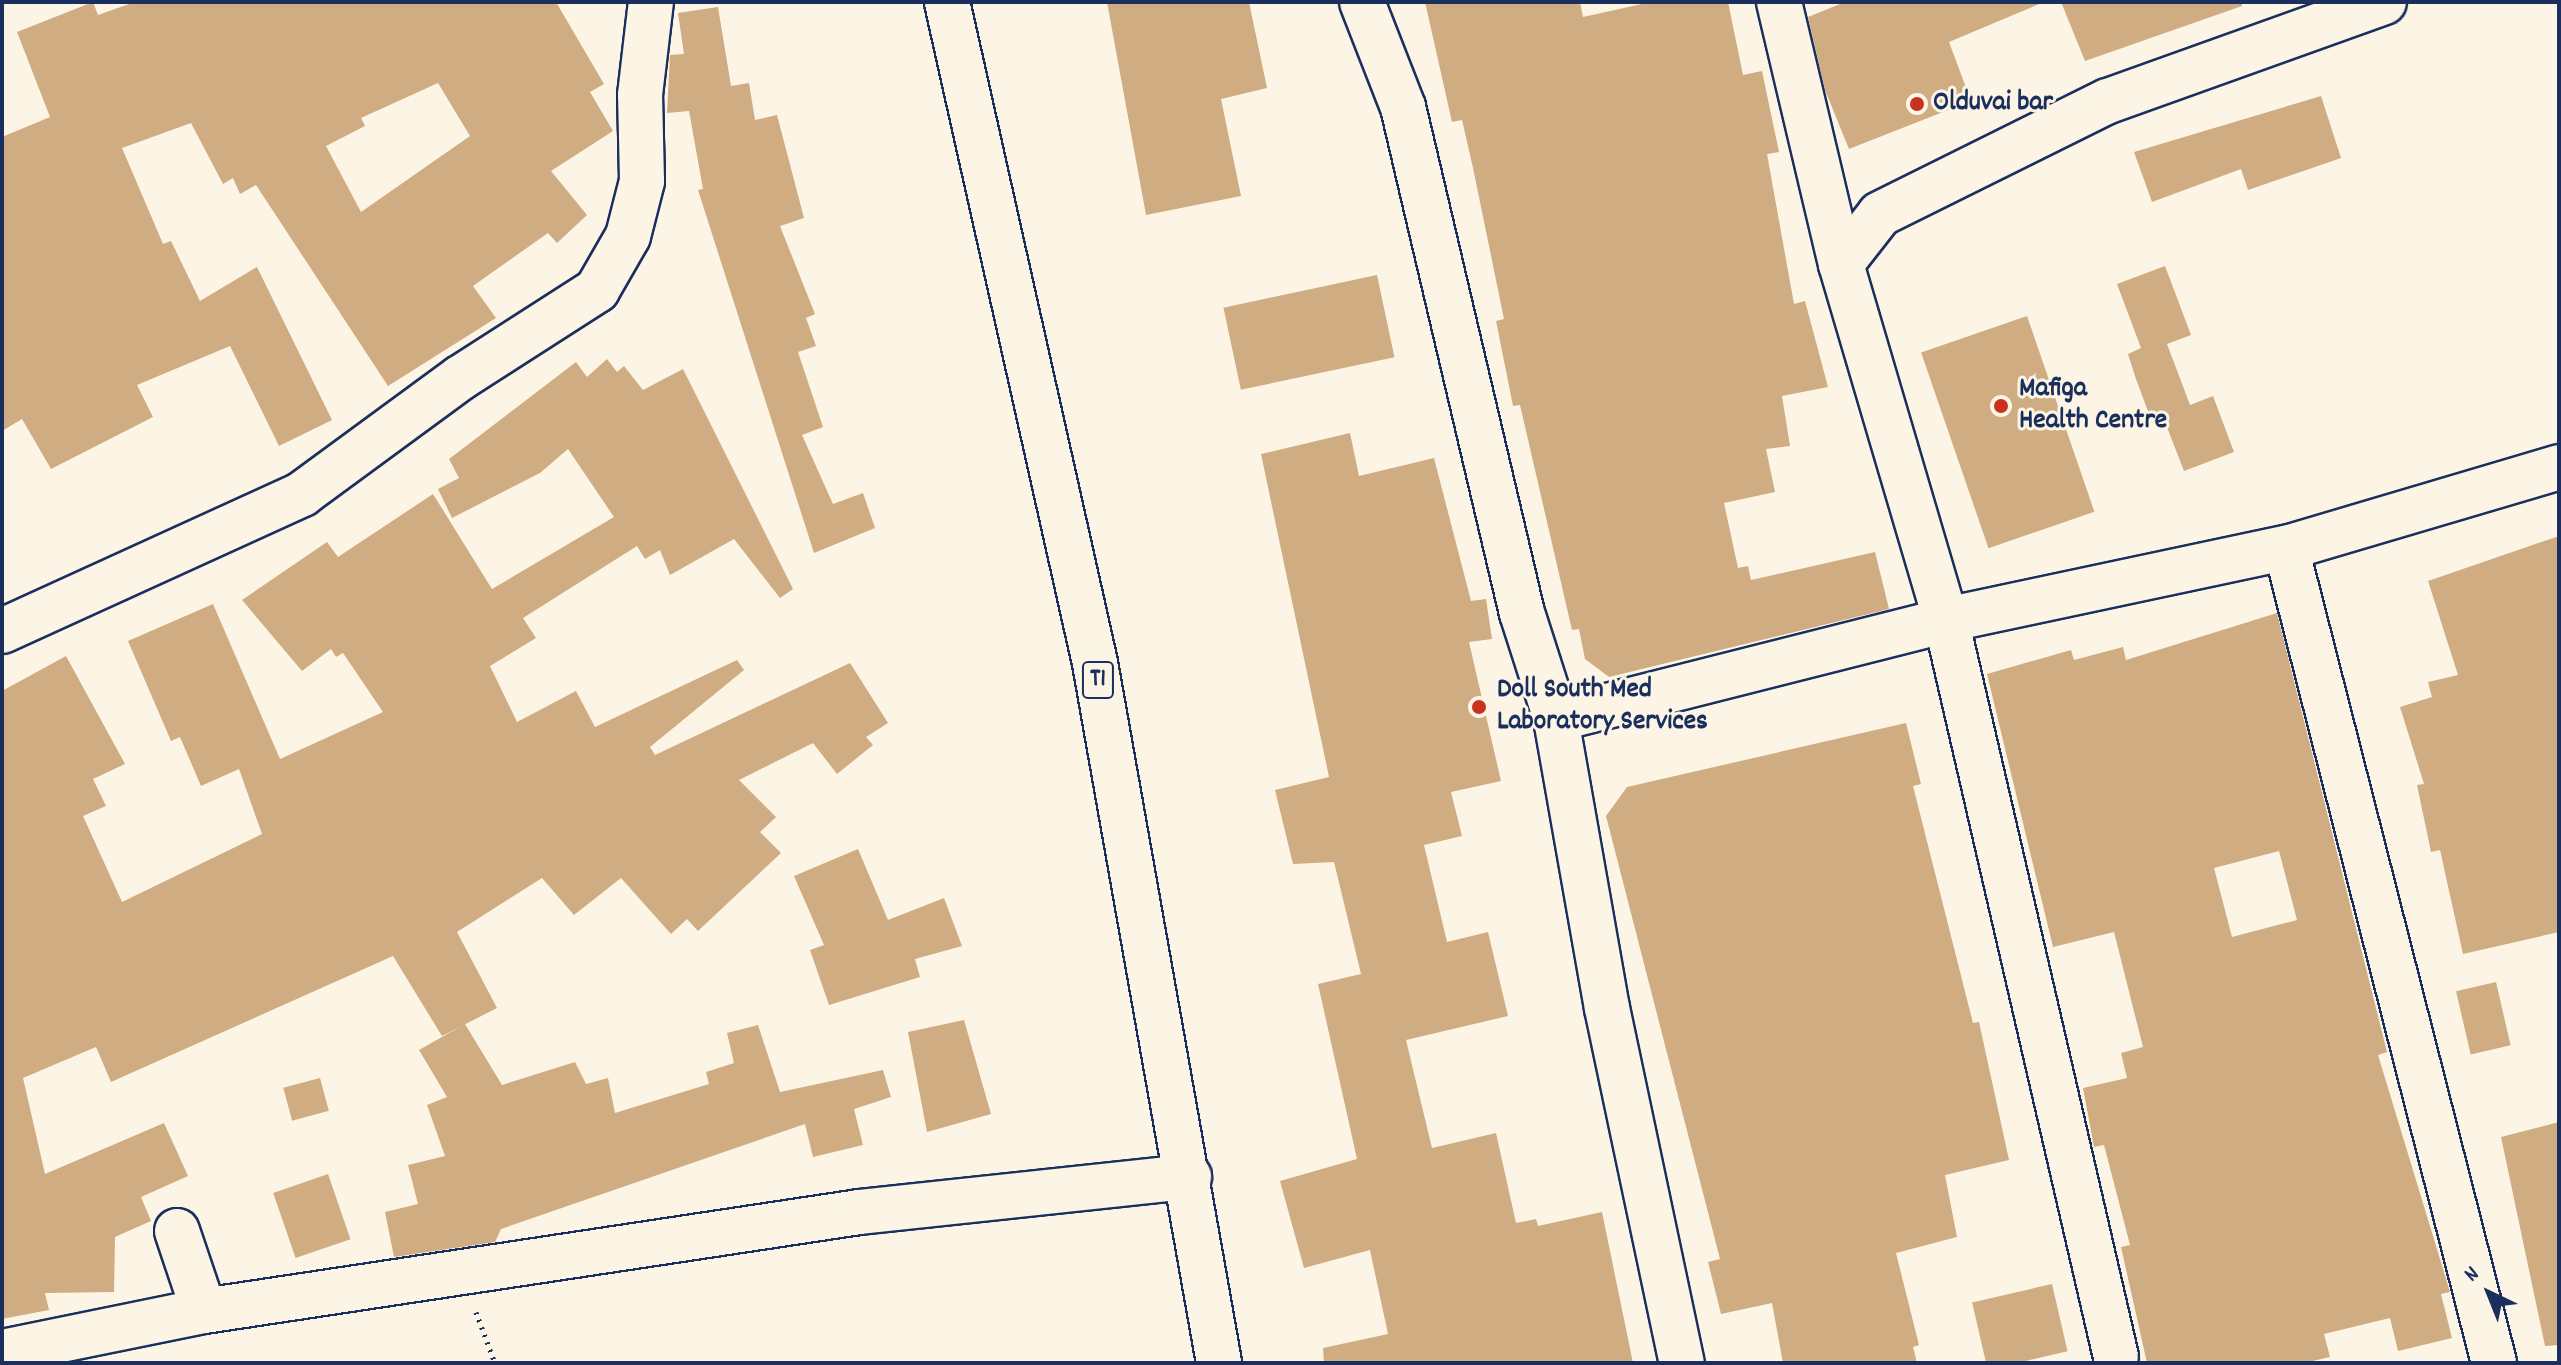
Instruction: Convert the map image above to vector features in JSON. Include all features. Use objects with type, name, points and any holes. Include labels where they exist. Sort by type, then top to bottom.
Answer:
[{"type":"main road","points":[[2,631],[302,494],[460,378],[597,290],[628,236],[642,181],[640,95],[651,2]]},
{"type":"main road","name":"T1","points":[[947,2],[1095,663],[1189,1177],[1219,1363]]},
{"type":"main road","points":[[1362,2],[1403,107],[1522,613],[1556,719],[1607,1008],[1682,1363]]},
{"type":"main road","points":[[1779,2],[1841,264],[1946,620],[2116,1357]]},
{"type":"main road","points":[[1841,264],[1880,214],[2108,101],[2384,2]]},
{"type":"main road","points":[[1556,719],[1946,620],[2286,548],[2559,467]]},
{"type":"main road","points":[[2286,548],[2494,1363]]},
{"type":"main road","points":[[2,1352],[204,1311],[465,1276],[859,1212],[1189,1177]]},
{"type":"main road","points":[[177,1231],[204,1311]]},
{"type":"path","points":[[465,1276],[495,1363]]},
{"type":"building","points":[[93,2],[98,15],[135,2],[556,2],[604,84],[590,92],[613,131],[551,171],[587,215],[557,243],[548,233],[473,286],[496,318],[388,386],[256,185],[240,194],[233,178],[223,184],[191,123],[122,148],[163,244],[171,241],[200,301],[257,267],[332,420],[279,446],[230,346],[137,385],[153,417],[51,469],[22,419],[2,431],[2,137],[50,117],[17,32]],"holes":[[[438,83],[470,136],[361,212],[326,146],[365,126],[361,118]]]},
{"type":"building","points":[[1107,2],[1249,2],[1267,88],[1221,99],[1241,196],[1146,215]]},
{"type":"building","points":[[1425,2],[1580,2],[1583,17],[1651,2],[1728,2],[1743,75],[1762,71],[1779,152],[1767,154],[1794,304],[1805,301],[1828,387],[1782,396],[1790,446],[1766,449],[1775,492],[1724,503],[1738,568],[1748,566],[1751,580],[1875,552],[1889,609],[1609,677],[1585,659],[1579,629],[1572,630],[1520,405],[1513,406],[1496,321],[1504,319],[1473,168],[1462,120],[1452,122]]},
{"type":"building","points":[[1845,2],[2044,2],[1949,42],[1971,101],[1849,149],[1825,90],[1808,17]]},
{"type":"building","points":[[2061,2],[2241,2],[2242,6],[2085,61]]},
{"type":"building","points":[[718,7],[731,86],[749,83],[755,120],[777,115],[804,218],[780,226],[815,314],[806,318],[816,346],[798,352],[823,427],[802,435],[833,504],[863,493],[875,528],[814,553],[698,190],[703,189],[689,111],[667,113],[670,55],[684,54],[678,13]]},
{"type":"building","points":[[2321,96],[2341,158],[2248,190],[2241,169],[2152,202],[2134,152]]},
{"type":"building","points":[[2165,266],[2191,335],[2167,344],[2190,405],[2213,396],[2234,452],[2184,471],[2163,417],[2152,422],[2136,379],[2128,354],[2141,348],[2117,284]]},
{"type":"building","points":[[1377,275],[1394,357],[1241,390],[1223,308]]},
{"type":"building","name":"Mafiga Health Centre","points":[[2027,316],[2094,512],[1988,548],[1921,352]]},
{"type":"building","points":[[607,359],[617,372],[624,366],[643,390],[683,369],[793,589],[780,598],[734,539],[670,575],[660,550],[645,559],[637,546],[523,618],[536,638],[490,666],[517,722],[576,691],[595,727],[737,660],[744,670],[650,747],[655,755],[850,663],[888,723],[866,737],[873,745],[837,774],[813,743],[739,780],[776,817],[760,832],[781,853],[698,931],[687,919],[671,934],[621,878],[574,915],[542,878],[457,932],[497,1008],[442,1036],[393,956],[111,1082],[96,1047],[23,1078],[45,1174],[164,1123],[188,1176],[141,1197],[151,1221],[115,1237],[114,1292],[45,1293],[49,1310],[2,1319],[2,691],[66,656],[125,764],[93,779],[106,806],[83,816],[122,902],[262,834],[239,769],[201,786],[180,737],[171,741],[128,641],[213,604],[280,759],[383,712],[343,653],[336,657],[331,649],[302,671],[242,600],[327,542],[338,557],[433,494],[492,589],[614,517],[568,449],[540,473],[452,518],[438,489],[459,478],[449,459],[576,362],[587,377]]},
{"type":"building","points":[[1350,433],[1359,476],[1434,458],[1471,601],[1486,599],[1492,639],[1469,642],[1501,781],[1451,792],[1462,836],[1424,845],[1447,942],[1488,932],[1508,1016],[1406,1040],[1432,1148],[1496,1133],[1516,1223],[1536,1219],[1538,1226],[1602,1212],[1633,1363],[1324,1363],[1323,1348],[1388,1334],[1370,1250],[1304,1268],[1280,1181],[1357,1159],[1318,984],[1361,974],[1334,862],[1293,864],[1275,790],[1329,777],[1261,454]]},
{"type":"building","points":[[2559,536],[2559,932],[2463,954],[2440,850],[2431,852],[2417,785],[2424,784],[2400,707],[2432,697],[2428,682],[2458,675],[2428,581]]},
{"type":"building","points":[[2277,613],[2387,1052],[2378,1055],[2450,1292],[2441,1294],[2452,1338],[2398,1351],[2390,1318],[2324,1334],[2330,1357],[2304,1363],[2147,1363],[2121,1247],[2130,1245],[2104,1145],[2094,1147],[2083,1088],[2127,1078],[2121,1053],[2143,1047],[2114,932],[2053,947],[1987,674],[2071,650],[2074,660],[2123,647],[2126,660]],"holes":[[[2279,851],[2297,920],[2232,937],[2214,868]]]},
{"type":"building","points":[[1906,723],[1921,784],[1913,786],[1973,1023],[1979,1022],[2009,1160],[1945,1175],[1957,1237],[1896,1253],[1919,1345],[1913,1347],[1917,1363],[1783,1363],[1772,1303],[1721,1314],[1708,1262],[1720,1259],[1606,816],[1627,787]]},
{"type":"building","points":[[858,849],[888,920],[944,898],[962,946],[915,959],[920,977],[829,1005],[810,950],[824,945],[794,876]]},
{"type":"building","points":[[2496,982],[2511,1045],[2471,1055],[2456,991]]},
{"type":"building","points":[[964,1020],[991,1114],[927,1132],[908,1032]]},
{"type":"building","points":[[465,1024],[502,1085],[575,1062],[586,1084],[608,1078],[615,1113],[709,1084],[706,1072],[734,1063],[727,1033],[758,1025],[780,1092],[883,1070],[891,1097],[854,1109],[863,1145],[813,1157],[805,1124],[501,1229],[495,1242],[394,1257],[385,1212],[418,1204],[408,1165],[445,1156],[427,1105],[447,1097],[419,1050]]},
{"type":"building","points":[[320,1078],[329,1111],[292,1121],[283,1088]]},
{"type":"building","points":[[2559,1122],[2559,1345],[2545,1346],[2501,1137]]},
{"type":"building","points":[[328,1174],[350,1239],[296,1258],[273,1193]]},
{"type":"building","points":[[2052,1284],[2068,1351],[2017,1363],[1986,1363],[1972,1302]]},
{"type":"place","name":"Olduvai bar","points":[[1917,104]]},
{"type":"place","name":"Mafiga Health Centre","points":[[2001,406]]},
{"type":"place","name":"Doll South Med Laboratory Services","points":[[1479,707]]}]
